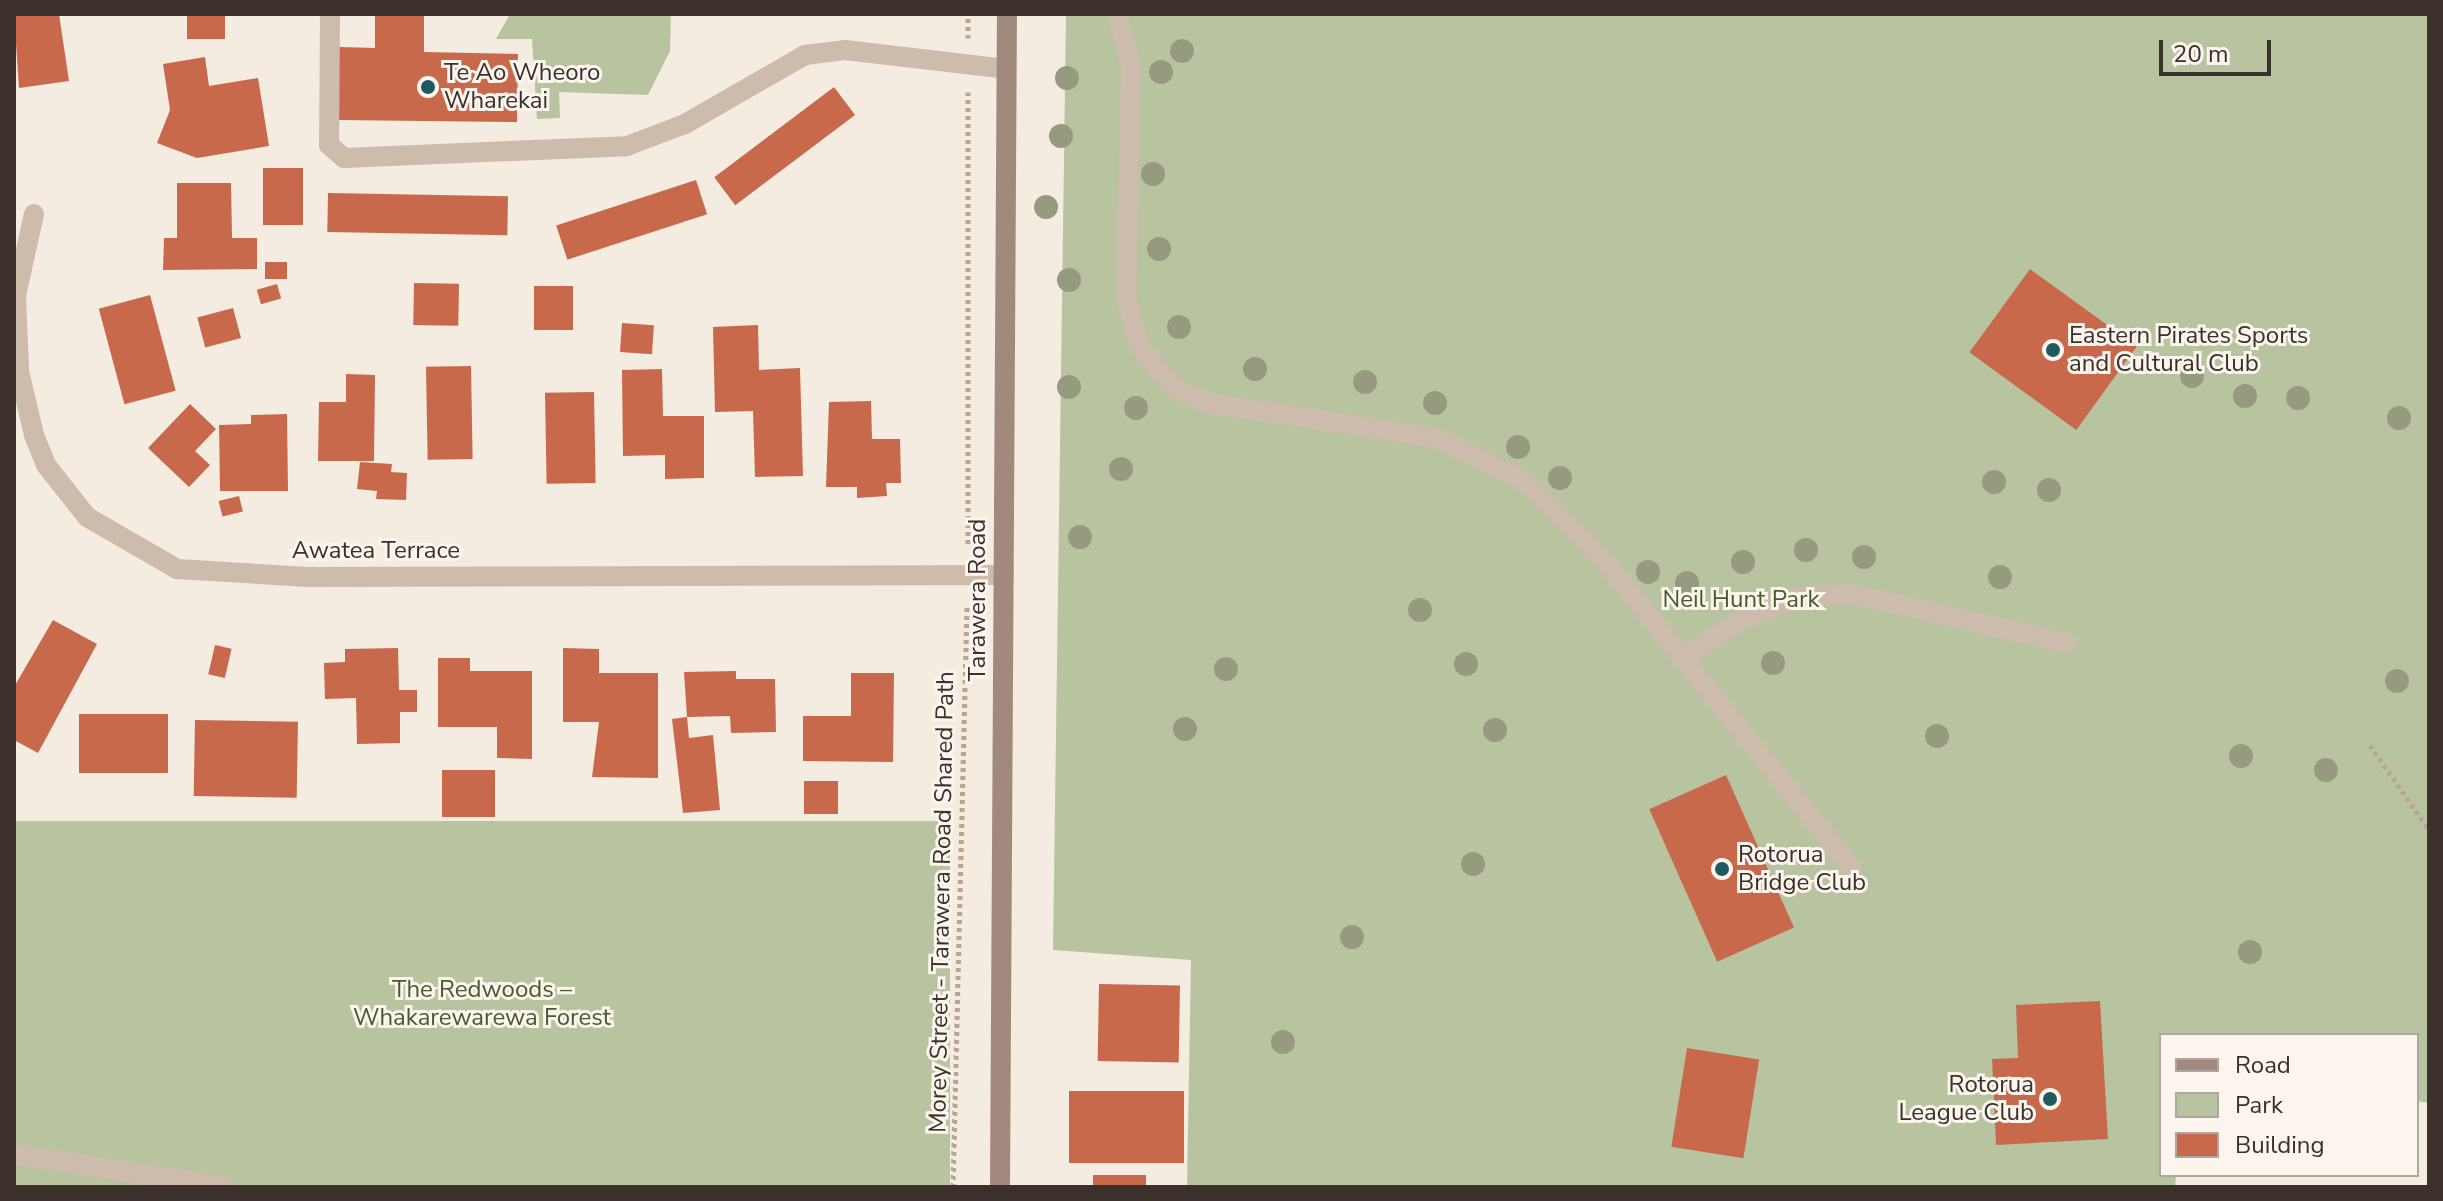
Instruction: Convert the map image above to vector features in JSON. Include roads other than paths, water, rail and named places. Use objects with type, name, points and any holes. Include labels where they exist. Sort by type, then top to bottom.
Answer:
[{"type":"main road","name":"Tarawera Road","points":[[1000,1187],[1007,14]]},
{"type":"street","points":[[330,14],[329,145],[344,158],[627,146],[685,124],[805,55],[845,50],[1006,69]]},
{"type":"street","points":[[1117,14],[1131,66],[1126,298],[1139,344],[1158,370],[1182,392],[1208,403],[1436,438],[1501,465],[1561,513],[1852,868]]},
{"type":"street","name":"Awatea Terrace","points":[[34,214],[16,295],[19,371],[34,435],[46,465],[87,517],[177,569],[308,577],[1004,575]]},
{"type":"street","points":[[1682,658],[1742,620],[1797,597],[1852,594],[2066,643]]},
{"type":"street","points":[[14,1154],[224,1187]]},
{"type":"place","name":"Te Ao Wheoro Wharekai","points":[[428,87]]},
{"type":"place","name":"Eastern Pirates Sports and Cultural Club","points":[[2053,350]]},
{"type":"place","name":"Rotorua Bridge Club","points":[[1722,869]]},
{"type":"place","name":"Rotorua League Club","points":[[2050,1099]]},
{"type":"park label","name":"Neil Hunt Park","points":[[1741,600]]},
{"type":"park label","name":"The Redwoods – Whakarewarewa Forest","points":[[482,1004]]}]
